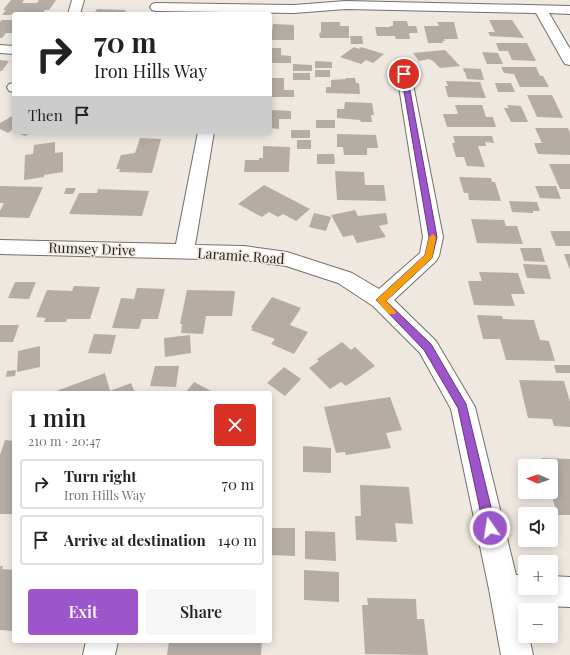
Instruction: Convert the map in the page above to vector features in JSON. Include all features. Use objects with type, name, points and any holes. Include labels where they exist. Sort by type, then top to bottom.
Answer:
[{"type":"street","points":[[75,12],[78,0]]},
{"type":"street","points":[[156,7],[294,10],[346,6],[570,10]]},
{"type":"street","points":[[540,9],[570,61]]},
{"type":"street","points":[[0,50],[12,50]]},
{"type":"street","points":[[380,300],[429,256],[433,237],[404,74]]},
{"type":"street","name":"Laramie Road","points":[[206,134],[184,252],[244,254],[287,259],[345,278],[380,300],[428,347],[463,407],[504,589],[516,655]]},
{"type":"street","name":"Rumsey Drive","points":[[0,247],[184,252]]},
{"type":"street","points":[[504,589],[570,592]]},
{"type":"street","points":[[99,655],[102,643]]},
{"type":"building","points":[[11,0],[24,0],[22,3],[37,3],[39,0],[56,0],[49,10],[45,10],[44,12],[12,12],[12,15],[2,15],[6,10],[3,10]]},
{"type":"building","points":[[97,9],[126,10],[125,12],[95,12]]},
{"type":"building","points":[[2,20],[12,20],[12,33],[6,33],[2,38],[0,38],[0,22]]},
{"type":"building","points":[[489,20],[512,20],[524,38],[490,36],[488,32],[495,32]]},
{"type":"building","points":[[393,21],[407,21],[408,26],[416,26],[418,33],[409,33],[410,39],[396,39],[395,36],[377,36],[375,27],[393,26]]},
{"type":"building","points":[[321,22],[340,22],[340,26],[349,26],[349,38],[320,38],[319,34],[321,32]]},
{"type":"building","points":[[437,22],[454,22],[458,39],[444,39],[445,41],[442,41],[443,43],[428,43],[424,26],[439,26]]},
{"type":"building","points":[[273,24],[294,25],[294,40],[272,40]]},
{"type":"building","points":[[350,36],[362,36],[363,44],[351,44]]},
{"type":"building","points":[[496,43],[527,43],[536,61],[512,60],[508,51],[499,51]]},
{"type":"building","points":[[354,47],[359,49],[361,47],[384,54],[373,63],[366,60],[361,64],[340,57]]},
{"type":"building","points":[[272,48],[281,48],[281,55],[291,56],[291,63],[272,63]]},
{"type":"building","points":[[445,50],[460,66],[440,68],[429,59],[419,61],[413,53]]},
{"type":"building","points":[[482,52],[498,53],[503,64],[487,64]]},
{"type":"building","points":[[0,60],[9,61],[2,71],[0,71]]},
{"type":"building","points":[[315,61],[332,62],[332,68],[315,68]]},
{"type":"building","points":[[293,64],[312,65],[312,71],[293,71]]},
{"type":"building","points":[[501,67],[536,67],[540,76],[543,76],[549,87],[520,87],[514,74],[504,73]]},
{"type":"building","points":[[463,68],[481,69],[484,80],[467,79]]},
{"type":"building","points":[[315,70],[330,70],[330,77],[315,77]]},
{"type":"building","points":[[293,73],[310,73],[310,80],[293,80]]},
{"type":"building","points":[[272,78],[284,78],[284,90],[294,90],[294,97],[272,97]]},
{"type":"building","points":[[355,78],[356,83],[359,83],[360,94],[326,93],[326,87],[331,87],[331,80]]},
{"type":"building","points":[[446,81],[480,82],[486,98],[448,97],[445,86],[448,86]]},
{"type":"building","points":[[495,83],[511,83],[515,92],[498,92]]},
{"type":"building","points":[[527,95],[552,95],[563,118],[537,117]]},
{"type":"building","points":[[345,102],[372,103],[374,115],[371,115],[372,122],[361,122],[360,120],[337,118],[337,109],[344,109]]},
{"type":"building","points":[[455,105],[482,105],[486,117],[493,117],[496,127],[447,127],[443,114],[458,114]]},
{"type":"building","points":[[507,105],[521,106],[528,122],[511,122],[504,108],[509,108]]},
{"type":"building","points":[[272,110],[291,111],[291,119],[279,119],[279,129],[272,128]]},
{"type":"building","points":[[12,116],[12,130],[8,133],[0,129],[0,123]]},
{"type":"building","points":[[316,120],[335,120],[335,128],[316,128]]},
{"type":"building","points":[[535,128],[568,128],[570,133],[570,155],[538,154],[534,143],[542,143]]},
{"type":"building","points":[[291,130],[310,130],[310,138],[291,138]]},
{"type":"building","points":[[337,134],[376,135],[378,148],[367,148],[367,155],[344,155],[343,147],[337,147]]},
{"type":"building","points":[[453,136],[492,136],[494,143],[485,142],[486,146],[478,146],[485,167],[467,166],[464,157],[456,157],[452,143],[455,143]]},
{"type":"building","points":[[140,138],[161,139],[152,173],[119,172],[120,169],[116,169],[121,155],[135,153]]},
{"type":"building","points":[[297,140],[311,140],[311,149],[297,149]]},
{"type":"building","points":[[55,142],[55,153],[63,152],[63,172],[24,180],[25,155],[33,154],[34,145]]},
{"type":"building","points":[[263,146],[290,147],[289,172],[244,172],[245,160],[259,160],[259,158],[263,158]]},
{"type":"building","points":[[317,154],[334,154],[335,164],[317,164]]},
{"type":"building","points":[[549,164],[570,164],[570,189],[560,189]]},
{"type":"building","points":[[335,171],[364,172],[365,185],[384,185],[386,201],[337,200]]},
{"type":"building","points":[[459,177],[491,178],[492,182],[495,182],[501,201],[469,200],[468,193],[464,193]]},
{"type":"building","points":[[264,185],[310,209],[296,221],[283,214],[278,217],[269,212],[262,217],[238,204]]},
{"type":"building","points":[[0,186],[43,187],[29,218],[0,217],[0,211],[4,203],[0,203]]},
{"type":"building","points":[[535,186],[556,186],[561,199],[540,198]]},
{"type":"building","points":[[66,188],[76,188],[73,194],[64,194]]},
{"type":"building","points":[[98,189],[149,191],[142,216],[69,214],[79,193],[97,193]]},
{"type":"building","points":[[509,201],[537,202],[540,211],[533,211],[533,213],[512,212]]},
{"type":"building","points":[[355,210],[358,216],[386,213],[388,224],[379,226],[386,237],[357,243],[353,235],[343,237],[331,215]]},
{"type":"building","points":[[314,213],[331,217],[326,231],[309,227]]},
{"type":"building","points":[[471,219],[504,220],[506,226],[517,226],[523,244],[477,243]]},
{"type":"building","points":[[550,231],[570,231],[570,246],[556,246]]},
{"type":"building","points":[[520,248],[541,248],[545,262],[524,261]]},
{"type":"building","points":[[564,254],[570,254],[570,270]]},
{"type":"building","points":[[523,264],[547,265],[551,279],[527,278]]},
{"type":"building","points":[[479,272],[518,273],[525,294],[511,294],[515,306],[474,305],[468,281],[482,281]]},
{"type":"building","points":[[15,282],[36,282],[29,299],[8,298]]},
{"type":"building","points":[[74,286],[100,287],[90,319],[67,319],[66,322],[44,322],[46,318],[36,317],[47,290],[72,291]]},
{"type":"building","points":[[137,288],[165,289],[158,319],[142,319],[139,329],[112,328],[121,298],[134,299]]},
{"type":"building","points":[[187,290],[235,291],[232,316],[206,316],[203,334],[181,333],[182,324],[180,324]]},
{"type":"building","points":[[272,297],[301,308],[290,325],[308,332],[294,354],[271,344],[275,339],[251,330],[253,328],[251,327]]},
{"type":"building","points":[[477,315],[502,316],[503,319],[534,320],[540,340],[549,341],[555,361],[506,360],[500,339],[483,339]]},
{"type":"building","points":[[0,325],[19,325],[13,342],[0,342]]},
{"type":"building","points":[[94,334],[116,335],[111,354],[88,353]]},
{"type":"building","points":[[190,335],[191,353],[165,357],[164,338]]},
{"type":"building","points":[[342,342],[351,350],[355,347],[375,366],[346,386],[341,382],[330,389],[309,368],[319,361],[317,359]]},
{"type":"building","points":[[40,346],[40,367],[17,372],[18,351]]},
{"type":"building","points":[[554,365],[570,365],[570,373],[556,373]]},
{"type":"building","points":[[155,366],[179,366],[176,387],[150,386]]},
{"type":"building","points":[[284,367],[301,379],[285,396],[267,383]]},
{"type":"building","points":[[16,370],[15,376],[6,377],[7,371]]},
{"type":"building","points":[[105,373],[110,391],[56,391]]},
{"type":"building","points":[[519,380],[564,381],[570,402],[570,427],[554,426],[552,419],[528,418]]},
{"type":"building","points":[[194,382],[211,391],[187,391]]},
{"type":"building","points":[[131,383],[134,391],[110,391]]},
{"type":"building","points":[[390,397],[402,430],[386,433],[391,448],[346,455],[345,452],[336,453],[324,407]]},
{"type":"building","points":[[5,440],[12,441],[12,514],[0,514],[0,455]]},
{"type":"building","points":[[303,446],[331,448],[331,473],[303,472]]},
{"type":"building","points":[[542,458],[570,459],[570,515],[558,515],[558,507],[555,507],[553,499],[558,499],[558,459]]},
{"type":"building","points":[[360,485],[409,487],[413,524],[395,523],[397,542],[356,540],[355,516],[361,516]]},
{"type":"building","points":[[272,528],[295,528],[295,556],[272,555]]},
{"type":"building","points":[[305,531],[335,532],[336,561],[305,559]]},
{"type":"building","points":[[0,566],[3,566],[2,569],[12,570],[12,631],[0,630]]},
{"type":"building","points":[[304,570],[339,572],[339,602],[304,600]]},
{"type":"building","points":[[367,598],[416,599],[417,619],[424,619],[428,655],[365,654],[362,605],[368,605]]},
{"type":"building","points":[[169,643],[262,643],[261,655],[167,655]]},
{"type":"slow traffic","points":[[392,312],[380,300],[429,256],[433,237]]},
{"type":"route","points":[[404,74],[433,237],[429,256],[380,300],[428,347],[463,407],[490,528]]}]
